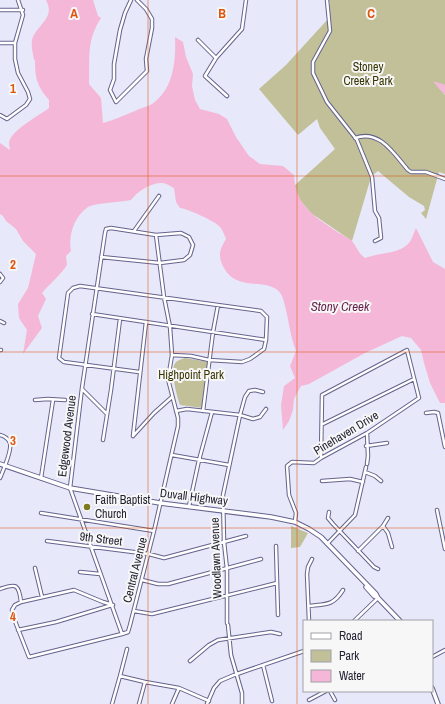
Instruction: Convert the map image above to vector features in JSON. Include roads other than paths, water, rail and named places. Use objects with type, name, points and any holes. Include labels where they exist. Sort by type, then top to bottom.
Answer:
[{"type":"street","points":[[0,115],[6,120],[26,105],[30,99],[16,68],[14,55],[15,43],[23,18],[23,10],[18,0]]},
{"type":"street","points":[[131,0],[120,30],[115,59],[114,79],[110,90],[116,102],[147,70],[146,59],[152,28],[152,19],[146,9],[137,0]]},
{"type":"street","points":[[227,96],[205,76],[216,58],[242,29],[246,0]]},
{"type":"street","points":[[327,0],[330,31],[313,62],[312,67],[327,102],[355,138],[372,177],[375,211],[379,218],[380,238],[375,241]]},
{"type":"street","points":[[0,10],[23,10]]},
{"type":"street","points":[[198,40],[216,58]]},
{"type":"street","points":[[0,43],[15,43]]},
{"type":"street","points":[[355,138],[364,136],[377,138],[383,141],[411,172],[426,172],[445,179]]},
{"type":"street","points":[[101,257],[160,263],[184,260],[190,255],[193,245],[189,237],[181,233],[156,235],[134,231],[159,196]]},
{"type":"street","name":"Edgewood Avenue","points":[[122,634],[113,605],[90,547],[70,488],[92,314],[105,233],[106,229],[111,228],[134,231]]},
{"type":"street","name":"Central Avenue","points":[[122,634],[128,632],[134,611],[149,554],[178,426],[168,379],[172,355],[170,326],[164,297],[156,235]]},
{"type":"street","points":[[0,274],[3,278],[0,282]]},
{"type":"street","points":[[139,372],[64,362],[59,358],[68,293],[73,288],[80,286],[261,311],[267,317],[264,349],[250,359],[242,362],[209,360],[191,356],[172,355]]},
{"type":"street","points":[[203,411],[209,360],[218,305]]},
{"type":"street","points":[[92,314],[266,340]]},
{"type":"street","points":[[103,440],[120,319]]},
{"type":"street","points":[[0,321],[4,323]]},
{"type":"street","points":[[146,322],[139,372],[133,436],[154,413],[172,397]]},
{"type":"street","points":[[322,458],[322,395],[407,350],[414,379],[323,424]]},
{"type":"street","name":"Pinehaven Drive","points":[[294,522],[296,513],[289,495],[287,466],[292,462],[314,463],[366,433],[418,398],[414,379]]},
{"type":"street","points":[[82,388],[107,414]]},
{"type":"street","name":"Woodlawn Avenue","points":[[242,704],[242,693],[231,655],[229,638],[226,596],[227,569],[224,542],[223,495],[240,415],[246,397],[249,391],[255,390],[263,392]]},
{"type":"street","points":[[35,400],[65,400]]},
{"type":"street","points":[[41,478],[53,400]]},
{"type":"street","points":[[176,412],[187,409],[240,415],[253,418],[260,417],[266,409]]},
{"type":"street","points":[[189,506],[199,460],[212,412]]},
{"type":"street","points":[[426,413],[438,413],[444,435],[445,447]]},
{"type":"street","points":[[327,544],[355,515],[368,456],[366,433]]},
{"type":"street","points":[[0,435],[5,437],[10,443],[0,478]]},
{"type":"street","points":[[366,446],[387,443]]},
{"type":"street","points":[[172,455],[229,465]]},
{"type":"street","name":"Duvall Highway","points":[[0,464],[70,488],[160,503],[272,517],[294,522],[316,532],[365,584],[374,596],[378,598],[399,620]]},
{"type":"street","points":[[365,472],[381,481]]},
{"type":"street","points":[[322,481],[350,479],[363,482]]},
{"type":"street","points":[[437,510],[445,549]]},
{"type":"street","points":[[329,512],[328,518],[340,532],[374,567],[378,569]]},
{"type":"street","points":[[41,513],[154,531]]},
{"type":"street","points":[[358,551],[383,526],[388,518]]},
{"type":"street","points":[[383,526],[388,533],[392,547]]},
{"type":"street","name":"9th Street","points":[[47,541],[149,554],[164,558],[246,536]]},
{"type":"street","points":[[276,546],[278,615]]},
{"type":"street","points":[[142,580],[158,584],[168,584],[261,559]]},
{"type":"street","points":[[309,620],[308,567],[312,559]]},
{"type":"street","points":[[35,568],[42,597]]},
{"type":"street","points":[[80,572],[100,574]]},
{"type":"street","points":[[134,611],[152,614],[277,583]]},
{"type":"street","points":[[0,589],[11,585],[17,587],[21,602]]},
{"type":"street","points":[[113,605],[74,590],[21,602],[15,605],[12,610],[29,657],[122,634]]},
{"type":"street","points":[[308,606],[332,602],[337,599],[343,590]]},
{"type":"street","points":[[355,620],[378,598]]},
{"type":"street","points":[[18,630],[56,622],[113,605]]},
{"type":"street","points":[[190,661],[209,645],[218,640],[271,632],[280,634]]},
{"type":"street","points":[[112,704],[126,649]]},
{"type":"street","points":[[433,656],[445,650]]},
{"type":"street","points":[[120,676],[179,688],[208,702],[214,688],[220,681],[303,651]]},
{"type":"street","points":[[263,665],[272,701]]},
{"type":"street","points":[[139,704],[145,682]]},
{"type":"street","points":[[172,704],[179,688]]},
{"type":"street","points":[[433,691],[438,704]]},
{"type":"street","points":[[309,700],[324,692]]},
{"type":"street","points":[[331,692],[335,700]]},
{"type":"water","name":"Stony Creek","points":[[46,0],[93,0],[98,16],[101,18],[96,26],[91,42],[89,58],[89,84],[101,98],[103,123],[150,105],[159,98],[165,90],[172,74],[175,55],[175,37],[183,42],[186,57],[193,74],[192,86],[195,100],[200,109],[219,114],[227,119],[236,137],[249,156],[260,164],[283,166],[294,175],[298,194],[307,209],[313,215],[354,243],[365,258],[396,251],[402,248],[411,240],[416,228],[433,262],[445,269],[445,403],[440,403],[430,383],[421,350],[411,338],[402,336],[365,353],[309,384],[301,386],[294,399],[293,410],[289,421],[283,430],[281,405],[284,386],[295,378],[290,366],[296,351],[292,340],[282,295],[275,289],[268,286],[243,282],[235,279],[228,273],[222,264],[220,257],[221,249],[226,239],[221,228],[207,219],[180,208],[176,202],[174,188],[164,183],[153,184],[145,188],[131,200],[91,206],[83,211],[76,221],[71,233],[71,251],[66,256],[67,265],[42,293],[46,299],[38,316],[42,328],[23,354],[27,330],[19,318],[18,304],[28,288],[36,254],[23,241],[16,229],[0,214],[0,143],[10,150],[10,139],[14,134],[25,124],[49,108],[49,100],[38,82],[32,45],[34,35],[44,22],[49,12]]},
{"type":"water","points":[[433,81],[445,85],[445,95]]},
{"type":"place","name":"Faith Baptist Church","points":[[87,507]]},
{"type":"park label","name":"Stoney Creek Park","points":[[368,74]]},
{"type":"park label","name":"Highpoint Park","points":[[191,375]]}]
